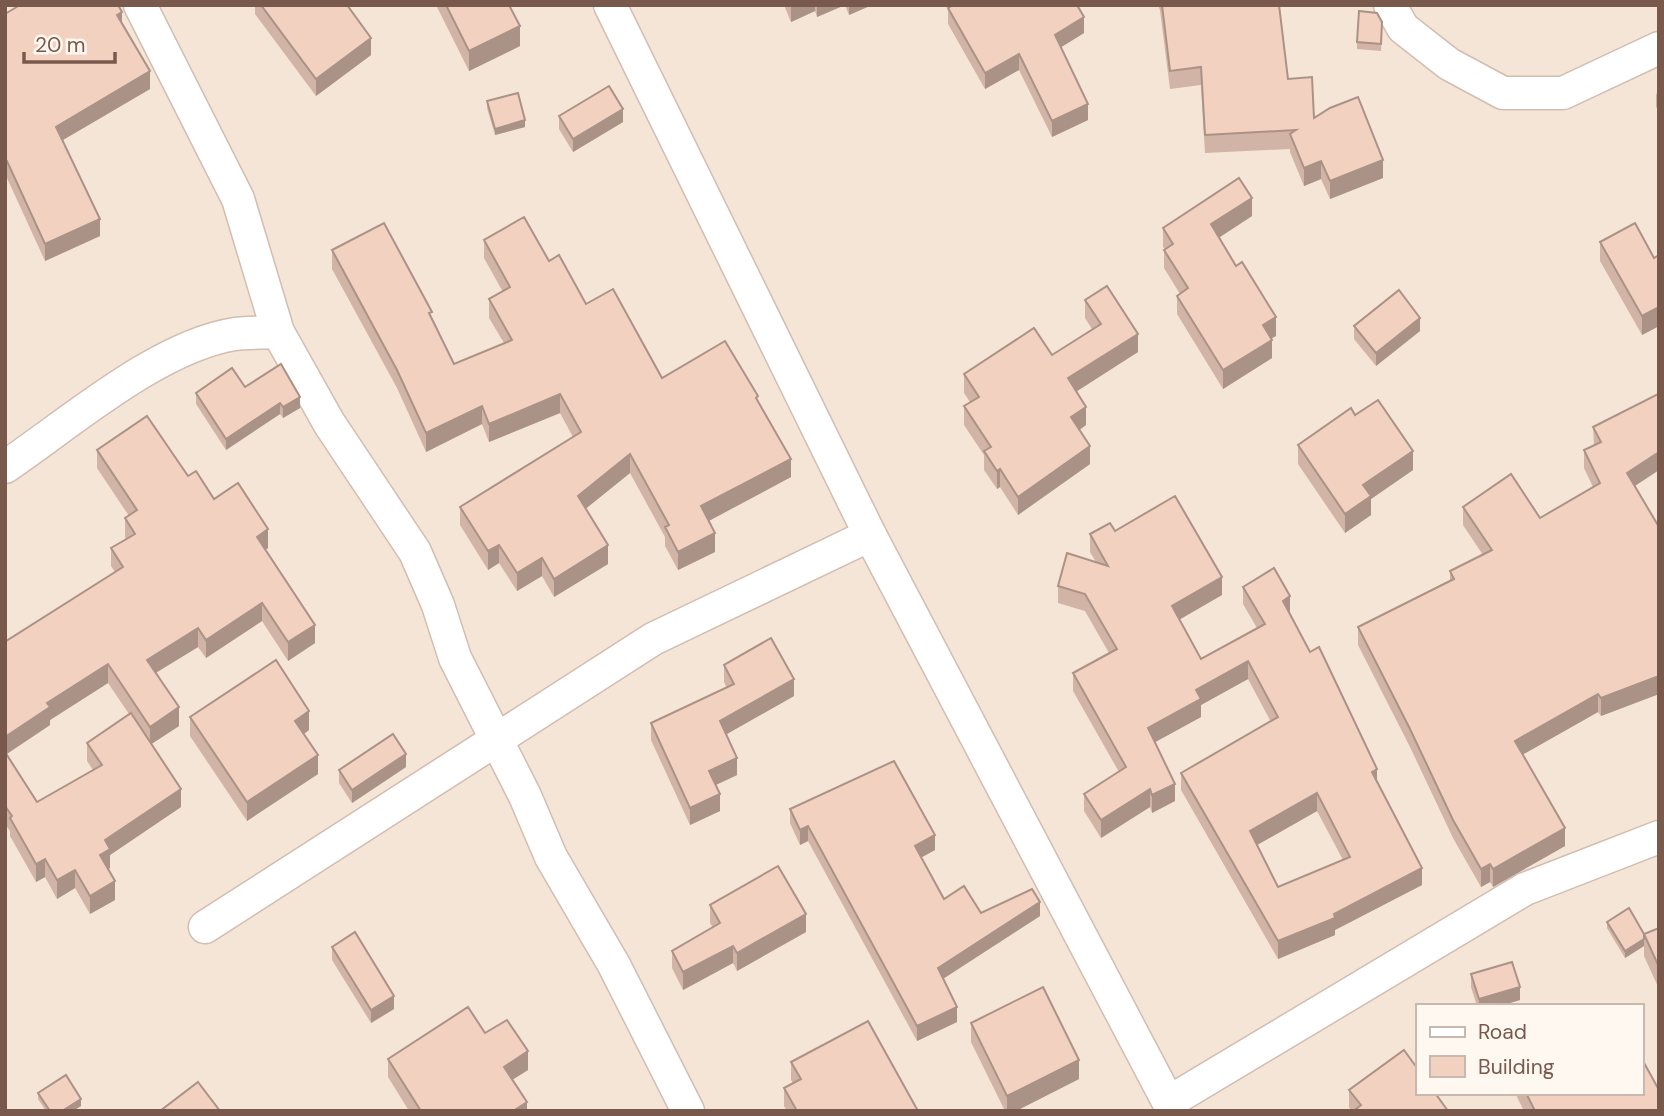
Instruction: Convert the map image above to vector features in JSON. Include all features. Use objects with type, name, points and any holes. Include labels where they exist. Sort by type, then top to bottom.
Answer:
[{"type":"street","points":[[140,5],[238,199],[278,332],[329,423],[415,552],[438,605],[455,658],[497,740],[551,857],[614,965],[688,1111]]},
{"type":"street","points":[[610,5],[870,535],[1171,1106],[1525,889],[1659,837]]},
{"type":"street","points":[[1390,5],[1404,28],[1449,64],[1503,93],[1563,93],[1659,48]]},
{"type":"street","points":[[5,467],[116,389],[181,350],[235,334],[278,332]]},
{"type":"street","points":[[205,927],[653,639],[870,535]]},
{"type":"shaded area","points":[[5,5],[1659,5],[1659,1111],[5,1111]]},
{"type":"building","points":[[20,5],[118,5],[122,12],[117,15],[150,71],[56,127],[100,219],[45,244],[7,161],[5,162],[5,14]]},
{"type":"building","points":[[261,5],[347,5],[371,38],[316,79]]},
{"type":"building","points":[[446,5],[509,5],[520,26],[469,51]]},
{"type":"building","points":[[953,5],[1077,5],[1084,17],[1055,35],[1088,104],[1052,121],[1019,54],[985,73],[948,8]]},
{"type":"building","points":[[1162,5],[1279,5],[1288,79],[1312,77],[1314,118],[1330,108],[1358,97],[1383,160],[1330,181],[1321,161],[1304,168],[1290,134],[1296,130],[1205,135],[1201,67],[1170,71]]},
{"type":"building","points":[[1359,11],[1377,13],[1382,22],[1381,44],[1357,42]]},
{"type":"building","points":[[609,86],[623,109],[573,139],[559,116]]},
{"type":"building","points":[[518,93],[525,120],[495,129],[487,101]]},
{"type":"building","points":[[1239,178],[1252,198],[1211,224],[1236,266],[1242,262],[1276,317],[1263,325],[1272,340],[1223,370],[1177,296],[1188,288],[1164,250],[1173,244],[1163,228]]},
{"type":"building","points":[[524,217],[549,261],[559,255],[586,304],[613,289],[662,378],[725,341],[791,459],[701,506],[715,533],[678,552],[665,527],[669,525],[630,454],[578,496],[608,545],[554,579],[542,558],[517,573],[499,545],[488,551],[460,507],[581,432],[560,394],[489,424],[482,406],[426,433],[397,370],[332,250],[384,223],[432,312],[429,313],[454,364],[512,340],[489,299],[510,287],[484,240]]},
{"type":"building","points":[[1635,223],[1654,258],[1659,255],[1659,307],[1642,316],[1600,242]]},
{"type":"building","points":[[1107,286],[1138,334],[1068,378],[1086,407],[1071,417],[1090,446],[1018,497],[1000,469],[997,471],[984,451],[991,447],[964,406],[979,397],[964,374],[1034,328],[1052,355],[1101,324],[1085,300]]},
{"type":"building","points":[[1399,290],[1420,318],[1376,353],[1354,326]]},
{"type":"building","points":[[281,364],[300,397],[283,407],[280,403],[226,439],[196,393],[232,368],[245,387]]},
{"type":"building","points":[[1658,394],[1659,452],[1627,473],[1659,527],[1659,676],[1601,698],[1598,694],[1515,741],[1565,828],[1493,869],[1490,864],[1481,869],[1453,820],[1358,627],[1454,579],[1450,571],[1492,550],[1463,507],[1511,474],[1540,518],[1600,483],[1584,450],[1601,442],[1593,427]]},
{"type":"building","points":[[1378,400],[1413,451],[1363,485],[1371,496],[1345,514],[1298,445],[1351,408],[1355,415]]},
{"type":"building","points":[[147,416],[188,476],[196,471],[214,499],[238,483],[268,529],[257,537],[315,625],[288,642],[262,603],[206,640],[198,628],[147,660],[179,707],[150,727],[108,664],[47,703],[50,707],[5,737],[5,639],[6,641],[123,567],[111,548],[135,534],[125,518],[137,510],[97,450]]},
{"type":"building","points":[[1175,496],[1222,577],[1172,606],[1201,659],[1265,624],[1243,587],[1274,568],[1290,596],[1283,601],[1310,652],[1319,647],[1377,769],[1372,772],[1422,868],[1334,914],[1335,918],[1278,941],[1181,773],[1278,717],[1248,661],[1196,690],[1201,699],[1148,728],[1175,784],[1152,795],[1150,789],[1101,820],[1084,794],[1126,767],[1073,673],[1117,649],[1085,594],[1058,586],[1067,553],[1108,566],[1090,534],[1110,523],[1115,531]],"holes":[[[1317,793],[1350,857],[1278,887],[1250,831]]]},
{"type":"building","points":[[771,638],[794,679],[720,721],[737,758],[709,771],[720,794],[690,808],[651,723],[734,684],[724,665]]},
{"type":"building","points":[[276,660],[309,711],[295,721],[318,755],[247,802],[190,717]]},
{"type":"building","points":[[131,713],[181,789],[105,840],[110,849],[100,855],[115,881],[90,896],[75,870],[57,880],[45,859],[36,864],[5,806],[5,752],[37,802],[102,765],[87,743]]},
{"type":"building","points":[[393,734],[406,754],[352,790],[339,770]]},
{"type":"building","points":[[894,761],[935,835],[915,846],[944,899],[964,886],[981,913],[1032,889],[1040,902],[938,968],[957,1007],[917,1026],[808,826],[800,830],[790,809]]},
{"type":"building","points":[[778,866],[806,914],[737,953],[733,946],[683,972],[672,951],[720,923],[710,905]]},
{"type":"building","points":[[1629,908],[1644,934],[1644,939],[1625,951],[1607,922]]},
{"type":"building","points":[[1659,928],[1659,967],[1644,934]]},
{"type":"building","points":[[355,932],[394,996],[371,1010],[332,947]]},
{"type":"building","points":[[1512,962],[1520,987],[1479,999],[1471,974]]},
{"type":"building","points":[[1043,987],[1079,1060],[1007,1096],[971,1023]]},
{"type":"building","points":[[468,1007],[485,1033],[507,1020],[528,1051],[504,1067],[527,1102],[513,1111],[421,1111],[388,1059]]},
{"type":"building","points":[[868,1021],[918,1111],[797,1111],[784,1088],[801,1079],[791,1062]]},
{"type":"building","points":[[1404,1050],[1416,1067],[1416,1095],[1436,1095],[1448,1111],[1357,1111],[1361,1105],[1349,1090]]},
{"type":"building","points":[[1643,1061],[1659,1090],[1659,1111],[1535,1111],[1527,1095],[1643,1095]]},
{"type":"building","points":[[66,1075],[81,1099],[62,1111],[50,1111],[38,1093]]},
{"type":"building","points":[[198,1082],[220,1111],[160,1111]]}]
